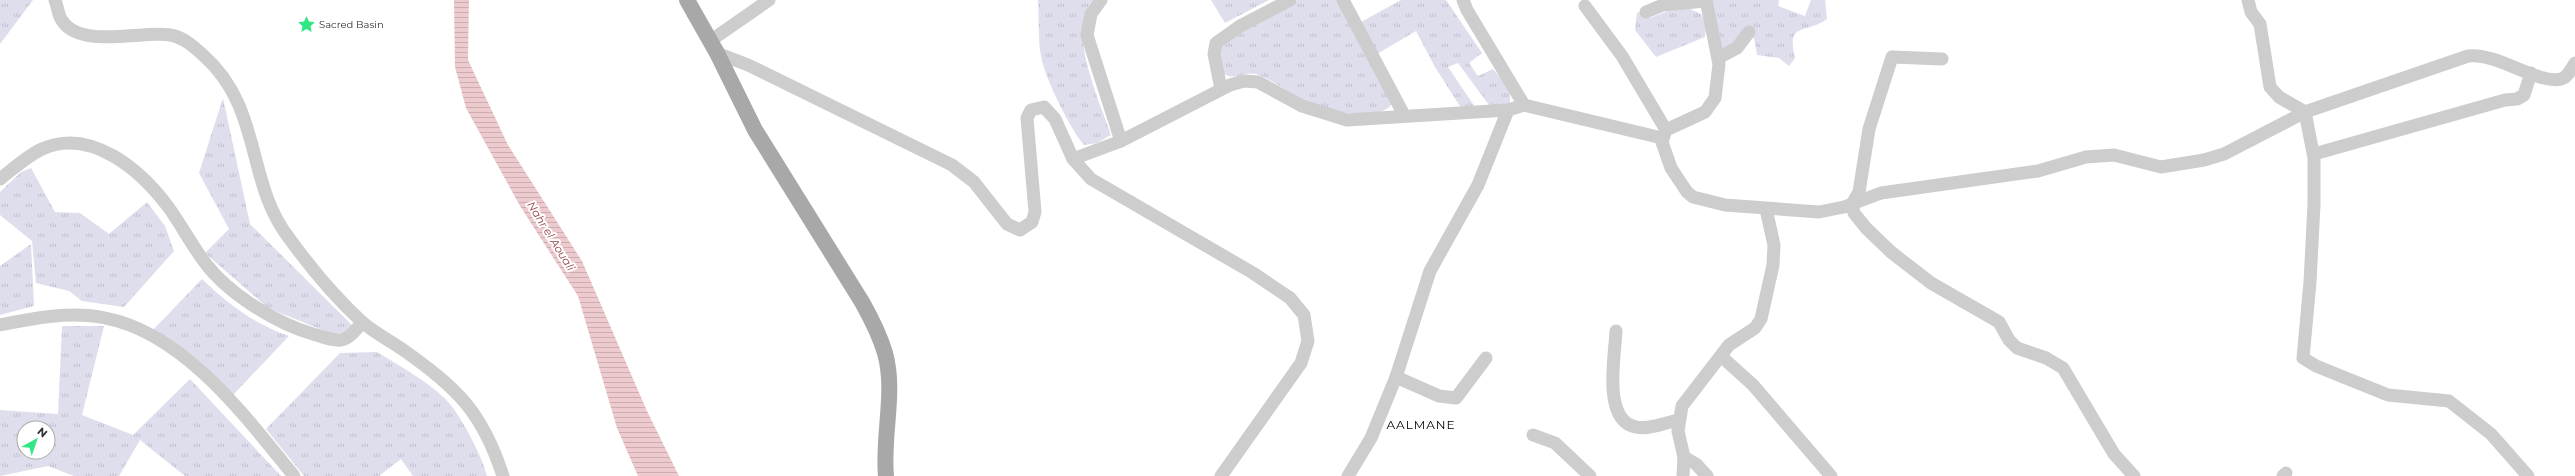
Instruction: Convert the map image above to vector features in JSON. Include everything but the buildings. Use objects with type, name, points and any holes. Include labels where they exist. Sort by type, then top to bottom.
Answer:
[{"type":"main road","points":[[687,0],[713,47],[755,130],[862,302],[885,354],[888,410],[886,476]]},
{"type":"street","points":[[55,0],[61,19],[75,32],[92,37],[152,33],[171,35],[183,39],[208,59],[230,84],[246,121],[262,183],[276,218],[288,238],[362,322],[436,374],[468,403],[486,431],[503,476]]},
{"type":"street","points":[[768,0],[713,47],[952,165],[974,182],[1003,220],[1015,229],[1024,229],[1034,218],[1026,124],[1031,110],[1044,107],[1052,114],[1073,159],[1085,174],[1097,184],[1284,293],[1304,315],[1308,341],[1301,364],[1220,476]]},
{"type":"street","points":[[1101,0],[1091,14],[1087,35],[1121,141]]},
{"type":"street","points":[[1221,89],[1214,54],[1216,43],[1246,23],[1290,0]]},
{"type":"street","points":[[1343,0],[1404,115]]},
{"type":"street","points":[[1463,0],[1467,10],[1524,105]]},
{"type":"street","points":[[2248,0],[2251,12],[2260,24],[2270,87],[2279,97],[2305,112],[2314,154],[2312,254],[2302,358],[2316,366],[2388,395],[2449,401],[2491,434],[2528,476]]},
{"type":"street","points":[[1073,159],[1121,141],[1221,89],[1237,82],[1250,80],[1264,84],[1302,106],[1337,118],[1358,120],[1404,115],[1508,110],[1524,105],[1664,134],[1705,112],[1714,102],[1719,77],[1718,58],[1705,1],[1663,3],[1646,12]]},
{"type":"street","points":[[1585,6],[1622,56],[1664,134],[1671,168],[1689,194],[1711,203],[1766,209],[1819,212],[1852,204],[1881,193],[2038,171],[2094,156],[2126,157],[2161,167],[2186,164],[2224,154],[2305,112],[2468,56],[2486,56],[2531,73],[2560,80],[2567,75],[2575,64]]},
{"type":"street","points":[[1718,58],[1737,48],[1750,32]]},
{"type":"street","points":[[1942,59],[1892,57],[1869,129],[1861,187],[1852,204],[1854,213],[1866,228],[1891,252],[1931,283],[1999,322],[2009,340],[2017,348],[2046,358],[2063,368],[2114,454],[2134,476]]},
{"type":"street","points":[[2314,154],[2386,132],[2505,100],[2517,99],[2524,95],[2531,73]]},
{"type":"street","points":[[1348,476],[1371,438],[1396,377],[1430,271],[1478,185],[1508,110]]},
{"type":"street","points":[[0,179],[41,149],[60,143],[90,145],[118,158],[141,178],[168,207],[206,265],[265,313],[305,332],[339,341],[347,340],[362,322]]},
{"type":"street","points":[[1683,476],[1684,457],[1679,439],[1678,420],[1688,397],[1722,357],[1729,345],[1755,328],[1761,319],[1766,304],[1773,265],[1774,245],[1766,209]]},
{"type":"street","points":[[0,325],[29,318],[68,316],[105,318],[138,328],[162,341],[194,364],[236,408],[294,476]]},
{"type":"street","points":[[1616,330],[1613,402],[1623,420],[1631,426],[1641,428],[1678,420]]},
{"type":"street","points":[[1722,357],[1753,385],[1831,476]]},
{"type":"street","points":[[1396,377],[1439,396],[1456,398],[1486,358]]},
{"type":"street","points":[[1533,435],[1554,443],[1590,476]]},
{"type":"street","points":[[1684,457],[1696,464],[1707,476]]},
{"type":"green space","points":[[0,0],[33,0],[0,44]]},
{"type":"green space","points":[[1038,0],[1093,0],[1085,13],[1083,29],[1084,47],[1094,86],[1111,135],[1097,143],[1084,145],[1065,115],[1052,89],[1041,56]]},
{"type":"green space","points":[[1211,0],[1269,0],[1225,23]]},
{"type":"green space","points":[[1298,0],[1338,0],[1392,104],[1385,110],[1362,114],[1335,111],[1296,96],[1268,79],[1256,74],[1251,73],[1232,77],[1224,74],[1218,54],[1222,42]]},
{"type":"green space","points":[[1401,0],[1446,0],[1482,53],[1469,63],[1478,76],[1493,69],[1510,89],[1510,102],[1503,109],[1492,109],[1458,63],[1448,67],[1477,110],[1463,111],[1435,67],[1416,31],[1377,54],[1361,22]]},
{"type":"green space","points":[[1712,0],[1779,0],[1778,6],[1805,16],[1811,0],[1825,0],[1827,19],[1795,34],[1793,46],[1795,58],[1789,66],[1779,58],[1757,55],[1754,38],[1745,35],[1739,44],[1722,49]]},
{"type":"green space","points":[[1688,8],[1701,14],[1706,25],[1705,37],[1656,57],[1635,30],[1637,12],[1650,18],[1668,11]]},
{"type":"green space","points":[[223,98],[250,224],[353,326],[347,333],[332,334],[268,308],[205,253],[229,229],[199,173]]},
{"type":"green space","points":[[31,168],[55,212],[80,213],[109,234],[147,202],[165,226],[174,251],[124,307],[82,301],[69,291],[36,283],[32,241],[0,215],[0,192],[21,172]]},
{"type":"green space","points":[[31,244],[34,306],[0,315],[0,266]]},
{"type":"green space","points":[[202,279],[242,312],[264,326],[289,336],[233,395],[195,359],[152,331]]},
{"type":"green space","points":[[62,326],[104,326],[82,415],[133,435],[190,379],[281,476],[185,476],[140,440],[119,476],[74,476],[48,466],[0,476],[0,410],[58,414]]},
{"type":"green space","points":[[377,352],[405,369],[443,396],[460,418],[471,438],[485,468],[487,476],[413,476],[401,459],[379,476],[304,476],[266,429],[340,353]]},
{"type":"water","name":"Nahr el Aouali","points":[[454,0],[469,0],[468,60],[508,145],[582,261],[647,411],[679,476],[638,476],[617,428],[578,296],[520,206],[466,108],[455,67]]},
{"type":"place","name":"Sacred Basin","points":[[306,24]]},
{"type":"district","name":"AALMANE","points":[[1421,425]]}]
